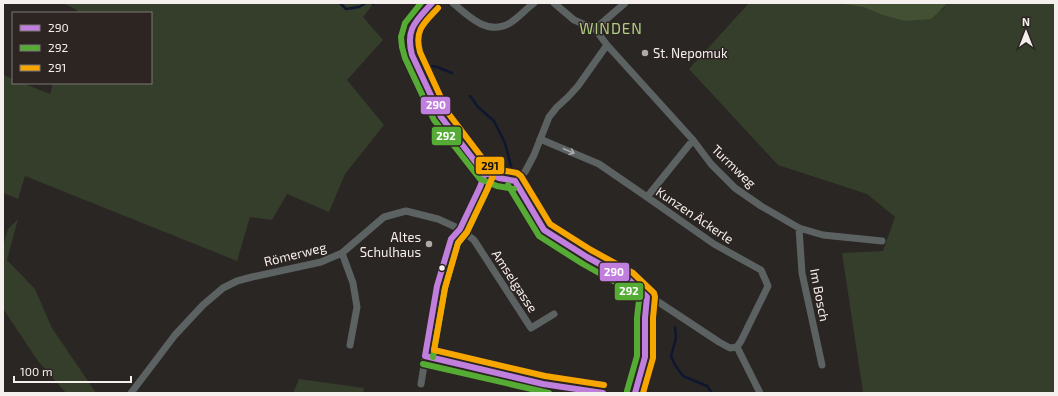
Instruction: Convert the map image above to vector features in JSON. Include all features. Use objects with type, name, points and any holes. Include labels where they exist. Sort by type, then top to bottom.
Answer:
[{"type":"street","points":[[432,3],[413,25],[408,35],[408,45],[440,117],[477,164],[485,173],[499,178],[515,181],[544,230],[587,257],[630,280],[647,297],[657,301],[719,342],[730,348],[737,347],[760,393]]},
{"type":"street","points":[[453,3],[464,13],[484,26],[494,28],[509,23],[534,3]]},
{"type":"street","points":[[554,3],[574,20],[595,29],[625,3]]},
{"type":"street","name":"Turmweg","points":[[595,29],[607,45],[735,188],[761,206],[799,228],[823,235],[882,241]]},
{"type":"street","points":[[515,181],[525,172],[534,155],[549,117],[578,86],[607,45]]},
{"type":"street","name":"Kunzen Äckerle","points":[[540,139],[599,164],[714,244],[761,270],[768,286],[737,347]]},
{"type":"street","points":[[647,197],[693,140]]},
{"type":"street","points":[[422,384],[425,356],[437,286],[451,239],[460,229],[485,173]]},
{"type":"street","name":"Römerweg","points":[[131,393],[174,335],[203,305],[223,288],[237,281],[321,262],[342,253],[384,217],[406,211],[438,219],[460,229]]},
{"type":"street","name":"Im Bosch","points":[[799,228],[802,273],[822,365]]},
{"type":"street","name":"Amselgasse","points":[[460,229],[474,240],[531,328],[554,314]]},
{"type":"street","points":[[342,253],[353,283],[357,307],[350,346]]},
{"type":"street","points":[[635,393],[645,357],[645,318],[647,297]]},
{"type":"street","points":[[425,356],[543,384],[603,393]]},
{"type":"green space","points":[[63,3],[374,3],[363,17],[383,40],[347,80],[384,125],[345,174],[329,212],[287,194],[272,220],[250,217],[237,261],[25,176],[18,199],[3,193],[3,75],[12,79],[12,84],[25,84],[50,94],[53,84],[152,84],[152,12],[76,12],[77,10]]},
{"type":"green space","points":[[749,3],[834,3],[863,7],[880,14],[942,10],[948,3],[1055,3],[1055,393],[860,393],[863,392],[842,253],[883,251],[895,217],[867,194],[778,165],[689,69]]},
{"type":"green space","points":[[834,3],[948,3],[931,19],[905,21],[880,14],[863,7]]},
{"type":"green space","points":[[18,219],[7,260],[35,289],[52,328],[96,393],[66,393],[38,361],[4,310],[3,246],[8,229]]},
{"type":"green space","points":[[299,379],[364,388],[363,393],[293,393]]},
{"type":"waterway","points":[[340,3],[346,9],[359,7],[366,3]]},
{"type":"waterway","points":[[400,38],[410,63]]},
{"type":"waterway","points":[[431,66],[452,73]]},
{"type":"waterway","points":[[470,96],[478,107],[494,121],[505,143],[512,170]]},
{"type":"waterway","points":[[675,327],[676,338],[671,356],[675,365],[683,376],[707,386],[712,393]]},
{"type":"transit line","name":"292","points":[[421,3],[405,23],[401,37],[402,47],[405,58],[434,120],[480,179],[497,186],[514,189]]},
{"type":"transit line","name":"290","points":[[432,3],[413,26],[410,38],[412,55],[441,117],[477,164],[485,173],[499,178],[515,181]]},
{"type":"transit line","name":"291","points":[[438,8],[428,18],[419,32],[418,44],[420,52],[448,113],[490,166],[517,173],[521,176],[550,224],[591,250],[633,273],[654,293],[653,358],[643,393]]},
{"type":"transit line","name":"290","points":[[425,356],[437,286],[451,239],[460,229],[485,173]]},
{"type":"transit line","name":"292","points":[[433,357],[445,288],[458,243],[467,232],[493,176]]},
{"type":"transit line","name":"291","points":[[493,176],[467,232],[458,243],[445,288],[434,350],[545,376],[604,385]]},
{"type":"transit line","name":"290","points":[[515,181],[544,230],[587,257],[629,280],[647,297],[645,318],[645,357],[635,393]]},
{"type":"transit line","name":"292","points":[[508,185],[539,236],[583,264],[624,287],[639,300],[637,318],[637,356],[627,391]]},
{"type":"transit line","name":"290","points":[[425,356],[543,384],[603,393]]},
{"type":"transit line","name":"292","points":[[423,364],[549,393]]},
{"type":"place","name":"St. Nepomuk","points":[[645,53]]},
{"type":"place","name":"Altes Schulhaus","points":[[429,244]]},
{"type":"district","name":"WINDEN","points":[[611,29]]}]
